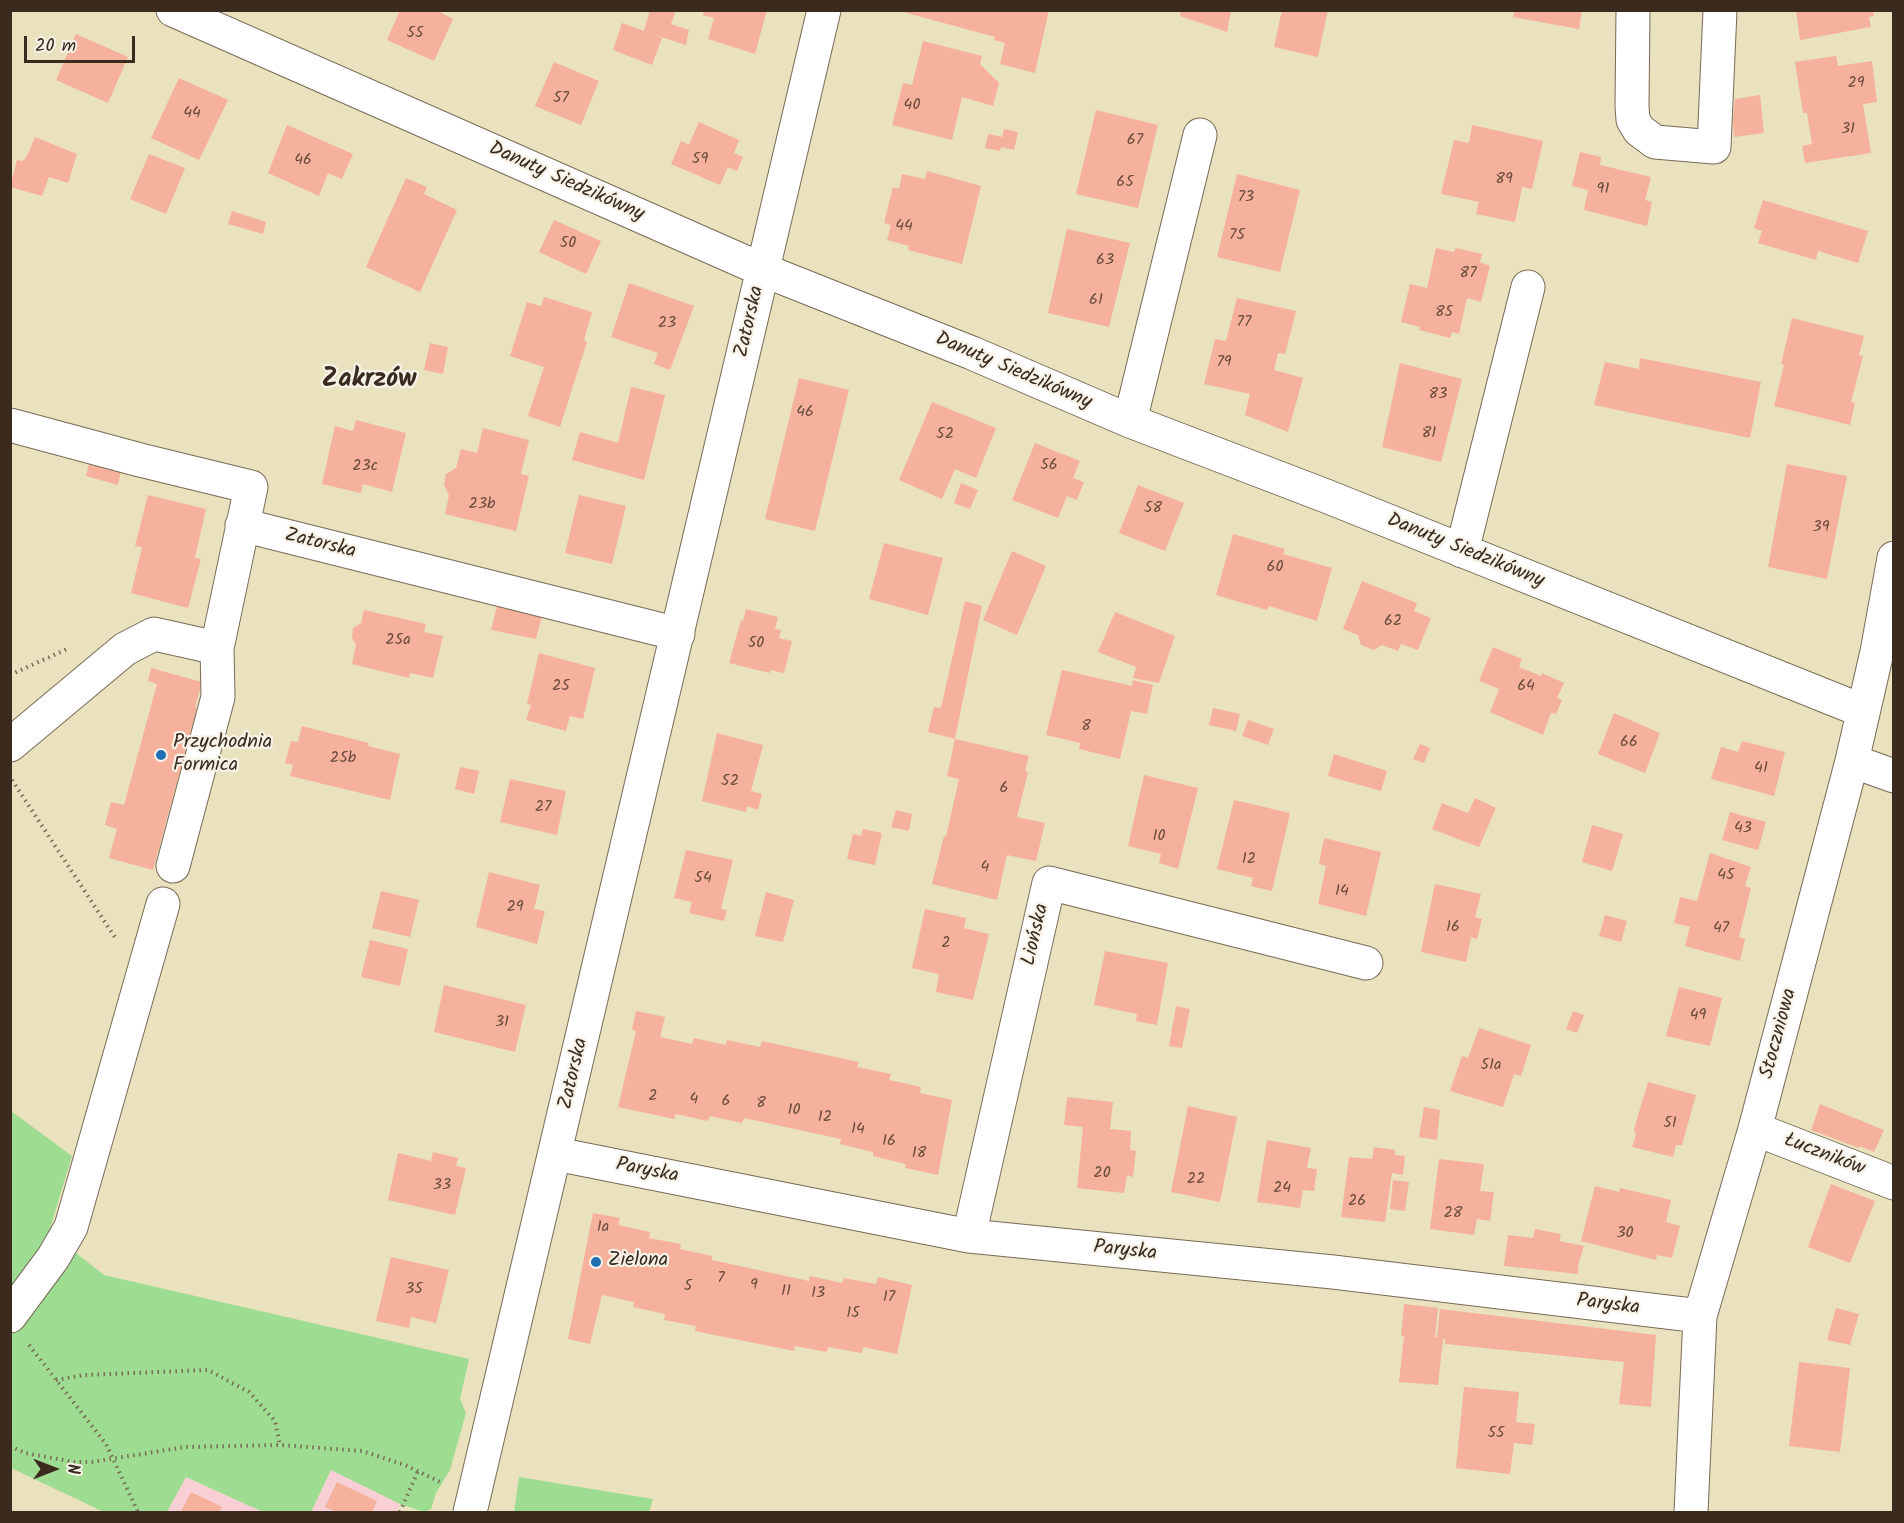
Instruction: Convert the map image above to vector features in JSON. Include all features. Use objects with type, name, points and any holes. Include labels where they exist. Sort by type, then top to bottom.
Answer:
[{"type":"street","name":"Danuty Siedzikówny","points":[[173,10],[763,270],[972,353],[1130,421],[1462,550],[1863,711]]},
{"type":"street","name":"Zatorska","points":[[470,1512],[824,10]]},
{"type":"street","points":[[1633,10],[1632,106],[1633,120],[1638,130],[1654,142],[1714,147],[1720,10]]},
{"type":"street","points":[[1130,421],[1200,135]]},
{"type":"street","points":[[1462,550],[1528,286]]},
{"type":"street","points":[[10,425],[251,487],[217,648],[218,697],[173,866]]},
{"type":"street","name":"Zatorska","points":[[242,525],[678,634]]},
{"type":"street","name":"Stoczniowa","points":[[1691,1512],[1700,1316],[1755,1129],[1852,761],[1877,652],[1893,558]]},
{"type":"street","points":[[10,744],[125,649],[154,634],[217,648]]},
{"type":"street","points":[[1852,761],[1893,776]]},
{"type":"street","name":"Liońska","points":[[969,1236],[1049,883],[1366,963]]},
{"type":"street","points":[[17,1327],[71,1227],[163,904]]},
{"type":"street","name":"Łuczników","points":[[1755,1129],[1893,1183]]},
{"type":"street","name":"Paryska","points":[[556,1154],[969,1236],[1334,1272],[1700,1316]]},
{"type":"path","points":[[10,778],[142,977]]},
{"type":"path","points":[[17,1327],[106,1444],[138,1512]]},
{"type":"path","points":[[56,1380],[84,1375],[208,1370],[249,1392],[275,1421],[280,1445]]},
{"type":"path","points":[[10,1446],[25,1453],[74,1462],[92,1462],[185,1447],[280,1445],[362,1451],[418,1471],[450,1486]]},
{"type":"path","points":[[400,1512],[418,1471]]},
{"type":"shaded area","points":[[331,1470],[400,1504],[396,1512],[311,1512]]},
{"type":"shaded area","points":[[185,1477],[263,1512],[167,1512]]},
{"type":"green space","points":[[11,1111],[72,1156],[48,1235],[11,1288]]},
{"type":"green space","points":[[71,1249],[104,1275],[469,1359],[460,1399],[466,1413],[450,1470],[436,1493],[431,1509],[424,1512],[400,1504],[331,1470],[311,1512],[263,1512],[186,1477],[167,1512],[104,1512],[11,1468],[11,1332],[41,1298]]},
{"type":"green space","points":[[519,1477],[653,1499],[649,1512],[514,1512]]},
{"type":"building","points":[[400,10],[436,10],[453,19],[434,61],[387,40]]},
{"type":"building","points":[[650,10],[676,10],[671,24],[689,30],[686,45],[649,33],[662,38],[652,65],[613,50],[622,23],[644,31]]},
{"type":"building","points":[[704,10],[767,10],[755,54],[708,39],[714,18],[703,15]]},
{"type":"building","points":[[896,10],[1049,10],[1035,73],[1000,64],[1005,43],[994,40],[995,37]]},
{"type":"building","points":[[1181,10],[1231,10],[1227,32],[1180,16]]},
{"type":"building","points":[[1282,10],[1328,10],[1318,57],[1274,47]]},
{"type":"building","points":[[1515,10],[1582,10],[1579,29],[1513,17]]},
{"type":"building","points":[[1796,10],[1873,10],[1874,16],[1869,17],[1871,27],[1800,40]]},
{"type":"building","points":[[76,34],[128,57],[108,103],[56,80]]},
{"type":"building","points":[[923,41],[982,56],[980,64],[999,83],[993,106],[962,97],[952,140],[892,125],[903,83],[912,85]]},
{"type":"building","points":[[1836,56],[1838,66],[1872,61],[1877,102],[1863,104],[1871,153],[1805,163],[1802,146],[1812,144],[1807,113],[1803,113],[1795,62]]},
{"type":"building","points":[[554,62],[599,81],[581,125],[535,106]]},
{"type":"building","points":[[179,78],[228,100],[199,160],[151,138]]},
{"type":"building","points":[[1760,95],[1764,133],[1734,137],[1735,99]]},
{"type":"building","points":[[1096,110],[1158,125],[1138,208],[1076,194]]},
{"type":"building","points":[[699,122],[739,140],[734,153],[743,157],[737,171],[728,167],[720,185],[671,164],[681,141],[689,145]]},
{"type":"building","points":[[287,125],[353,154],[342,179],[328,173],[319,196],[268,173]]},
{"type":"building","points":[[1472,125],[1543,141],[1532,189],[1522,187],[1515,222],[1476,214],[1479,202],[1441,194],[1454,140],[1469,143]]},
{"type":"building","points":[[1004,129],[1018,132],[1014,150],[1001,147],[1000,151],[985,148],[988,134],[1002,137]]},
{"type":"building","points":[[35,137],[77,154],[68,183],[49,177],[42,196],[10,187],[17,160],[23,161],[27,156]]},
{"type":"building","points":[[1580,152],[1601,157],[1600,165],[1651,177],[1645,200],[1652,202],[1647,226],[1584,210],[1588,190],[1572,186]]},
{"type":"building","points":[[149,154],[185,168],[166,214],[130,199]]},
{"type":"building","points":[[927,171],[981,186],[962,264],[908,250],[909,246],[887,240],[891,225],[884,223],[893,187],[899,189],[902,174],[925,179]]},
{"type":"building","points":[[1237,174],[1300,190],[1280,272],[1217,257]]},
{"type":"building","points":[[406,178],[427,187],[424,194],[457,210],[420,292],[366,267]]},
{"type":"building","points":[[1763,200],[1868,231],[1858,263],[1818,251],[1816,260],[1758,243],[1762,231],[1754,228]]},
{"type":"building","points":[[232,211],[266,222],[263,234],[228,224]]},
{"type":"building","points":[[554,220],[601,241],[586,274],[539,252]]},
{"type":"building","points":[[1067,229],[1130,243],[1109,327],[1048,313]]},
{"type":"building","points":[[1436,248],[1454,252],[1456,248],[1482,254],[1480,262],[1490,266],[1481,302],[1467,298],[1459,334],[1452,332],[1450,338],[1419,330],[1420,327],[1401,322],[1410,284],[1427,288]]},
{"type":"building","points":[[629,283],[694,306],[670,370],[654,364],[658,353],[611,337]]},
{"type":"building","points":[[544,297],[592,312],[584,340],[587,342],[560,427],[528,416],[544,367],[510,356],[527,302],[541,306]]},
{"type":"building","points":[[1237,298],[1296,311],[1285,354],[1278,353],[1274,370],[1303,378],[1288,432],[1245,415],[1250,394],[1204,384],[1215,339],[1226,341]]},
{"type":"building","points":[[1792,318],[1864,336],[1859,355],[1863,356],[1851,402],[1855,403],[1850,425],[1774,406]]},
{"type":"building","points":[[430,343],[448,347],[443,374],[424,370]]},
{"type":"building","points":[[1640,358],[1761,382],[1750,438],[1594,405],[1605,362],[1639,369]]},
{"type":"building","points":[[1400,363],[1462,379],[1441,462],[1382,447]]},
{"type":"building","points":[[799,378],[849,390],[815,531],[765,519]]},
{"type":"building","points":[[631,387],[665,395],[644,480],[572,460],[580,432],[618,443]]},
{"type":"building","points":[[932,402],[996,428],[976,478],[955,469],[942,499],[899,480]]},
{"type":"building","points":[[356,420],[406,433],[392,492],[363,484],[361,493],[322,484],[335,426],[353,431]]},
{"type":"building","points":[[483,428],[529,440],[521,474],[529,476],[516,531],[445,514],[449,495],[444,485],[446,474],[456,468],[461,449],[477,453]]},
{"type":"building","points":[[1035,443],[1080,461],[1073,478],[1084,482],[1077,500],[1067,496],[1058,518],[1012,500]]},
{"type":"building","points":[[90,460],[122,467],[118,485],[86,476]]},
{"type":"building","points":[[1787,464],[1847,476],[1827,579],[1768,567]]},
{"type":"building","points":[[961,483],[978,490],[970,509],[954,503]]},
{"type":"building","points":[[1138,485],[1184,503],[1165,551],[1119,533]]},
{"type":"building","points":[[148,495],[206,509],[195,558],[201,559],[188,608],[131,593],[142,547],[135,546]]},
{"type":"building","points":[[579,495],[626,506],[612,564],[565,553]]},
{"type":"building","points":[[1233,534],[1285,549],[1283,554],[1332,568],[1317,621],[1269,606],[1267,610],[1216,595]]},
{"type":"building","points":[[884,543],[943,558],[928,615],[869,599]]},
{"type":"building","points":[[1012,551],[1046,566],[1017,635],[983,620]]},
{"type":"building","points":[[1362,581],[1417,603],[1414,611],[1431,618],[1418,650],[1401,644],[1398,651],[1382,645],[1374,650],[1361,645],[1358,635],[1343,629]]},
{"type":"building","points":[[965,601],[982,606],[955,739],[928,732],[934,707],[941,708]]},
{"type":"building","points":[[497,606],[542,616],[536,639],[491,630]]},
{"type":"building","points":[[746,609],[778,617],[775,629],[781,630],[779,638],[792,641],[784,673],[770,670],[770,673],[729,663]]},
{"type":"building","points":[[364,610],[426,624],[424,632],[443,636],[433,678],[410,673],[409,678],[352,664],[356,645],[352,638],[353,628],[361,623]]},
{"type":"building","points":[[1115,612],[1175,636],[1159,683],[1133,678],[1136,667],[1098,652]]},
{"type":"building","points":[[1493,647],[1522,659],[1519,667],[1541,676],[1542,673],[1564,683],[1557,698],[1562,700],[1556,714],[1551,713],[1543,735],[1490,712],[1499,689],[1479,681]]},
{"type":"building","points":[[539,653],[595,668],[583,719],[570,716],[566,731],[526,720],[531,705],[527,704]]},
{"type":"building","name":"Przychodnia Formica","points":[[151,668],[202,682],[153,870],[109,858],[117,829],[105,825],[111,802],[124,805],[157,684],[148,681]]},
{"type":"building","points":[[1062,670],[1132,686],[1133,680],[1153,685],[1147,714],[1131,711],[1120,759],[1079,749],[1080,743],[1046,735]]},
{"type":"building","points":[[1213,708],[1240,714],[1236,731],[1209,725]]},
{"type":"building","points":[[1614,713],[1660,733],[1645,773],[1598,754]]},
{"type":"building","points":[[1248,720],[1274,729],[1268,745],[1242,736]]},
{"type":"building","points":[[302,726],[369,743],[368,746],[400,754],[390,800],[290,776],[293,765],[285,763],[291,741],[298,742]]},
{"type":"building","points":[[717,733],[763,745],[751,791],[762,794],[758,810],[747,806],[746,812],[702,801]]},
{"type":"building","points":[[955,739],[1029,756],[1025,771],[1028,772],[1017,817],[1045,823],[1036,861],[1007,855],[997,900],[932,884],[944,836],[946,837],[959,779],[947,776]]},
{"type":"building","points":[[1742,741],[1785,752],[1774,796],[1711,779],[1721,747],[1738,752]]},
{"type":"building","points":[[1420,744],[1430,748],[1424,763],[1413,759]]},
{"type":"building","points":[[1334,754],[1387,771],[1381,791],[1328,776]]},
{"type":"building","points":[[460,767],[479,771],[474,794],[455,789]]},
{"type":"building","points":[[1144,775],[1198,788],[1178,869],[1159,863],[1161,854],[1128,846]]},
{"type":"building","points":[[510,779],[566,791],[557,835],[500,822]]},
{"type":"building","points":[[1475,798],[1496,808],[1479,847],[1432,829],[1442,803],[1468,813]]},
{"type":"building","points":[[1234,800],[1290,813],[1272,891],[1251,886],[1253,878],[1217,869]]},
{"type":"building","points":[[896,810],[912,814],[909,831],[891,827]]},
{"type":"building","points":[[1730,812],[1766,822],[1758,850],[1722,840]]},
{"type":"building","points":[[1592,825],[1623,834],[1612,871],[1582,862]]},
{"type":"building","points":[[863,829],[882,833],[875,865],[847,859],[853,834],[861,836]]},
{"type":"building","points":[[1324,838],[1381,852],[1366,916],[1318,904],[1326,866],[1319,864]]},
{"type":"building","points":[[686,850],[733,860],[721,909],[727,910],[724,921],[689,913],[692,902],[674,898]]},
{"type":"building","points":[[1710,853],[1751,867],[1745,886],[1751,888],[1739,937],[1745,939],[1740,961],[1685,946],[1690,927],[1674,923],[1680,897],[1697,901]]},
{"type":"building","points":[[489,872],[540,885],[534,909],[545,911],[537,944],[476,927]]},
{"type":"building","points":[[1435,884],[1481,894],[1475,917],[1482,919],[1477,939],[1471,937],[1466,962],[1421,952]]},
{"type":"building","points":[[381,891],[419,900],[410,937],[372,928]]},
{"type":"building","points":[[766,892],[794,900],[783,942],[755,936]]},
{"type":"building","points":[[925,909],[966,918],[964,928],[989,934],[973,1000],[936,992],[939,974],[912,968]]},
{"type":"building","points":[[1605,915],[1627,921],[1621,942],[1599,936]]},
{"type":"building","points":[[370,940],[408,949],[400,986],[361,977]]},
{"type":"building","points":[[1105,951],[1168,963],[1157,1025],[1136,1021],[1137,1014],[1094,1005]]},
{"type":"building","points":[[444,985],[526,1005],[515,1052],[434,1032]]},
{"type":"building","points":[[1679,987],[1722,998],[1710,1046],[1666,1036]]},
{"type":"building","points":[[1176,1006],[1190,1009],[1182,1048],[1169,1046]]},
{"type":"building","points":[[636,1011],[665,1017],[660,1037],[692,1044],[694,1038],[726,1045],[727,1040],[760,1047],[762,1041],[859,1062],[857,1067],[891,1074],[889,1080],[921,1087],[920,1093],[952,1100],[938,1175],[905,1168],[906,1164],[873,1156],[873,1152],[840,1144],[841,1139],[744,1118],[742,1123],[710,1116],[708,1121],[676,1114],[674,1119],[618,1107],[636,1031],[632,1029]]},
{"type":"building","points":[[1573,1011],[1584,1015],[1577,1033],[1566,1029]]},
{"type":"building","points":[[1479,1028],[1531,1045],[1521,1076],[1514,1074],[1503,1107],[1450,1091],[1462,1056],[1468,1058]]},
{"type":"building","points":[[1648,1082],[1696,1095],[1682,1145],[1676,1145],[1673,1157],[1632,1147],[1636,1135],[1634,1129]]},
{"type":"building","points":[[1067,1097],[1113,1102],[1110,1129],[1131,1131],[1130,1150],[1136,1151],[1133,1177],[1127,1175],[1124,1193],[1077,1188],[1083,1127],[1064,1125]]},
{"type":"building","points":[[1820,1104],[1884,1130],[1874,1152],[1811,1130]]},
{"type":"building","points":[[1188,1106],[1237,1117],[1220,1202],[1171,1192]]},
{"type":"building","points":[[1424,1107],[1440,1110],[1437,1140],[1419,1137]]},
{"type":"building","points":[[1267,1140],[1311,1148],[1307,1168],[1317,1169],[1314,1191],[1303,1190],[1300,1208],[1257,1202]]},
{"type":"building","points":[[1374,1147],[1395,1150],[1395,1155],[1405,1156],[1403,1175],[1392,1173],[1385,1222],[1341,1217],[1349,1157],[1372,1159]]},
{"type":"building","points":[[433,1152],[458,1158],[456,1166],[466,1168],[455,1215],[388,1200],[398,1153],[431,1161]]},
{"type":"building","points":[[1439,1159],[1484,1164],[1480,1191],[1494,1192],[1490,1221],[1477,1219],[1474,1235],[1430,1229]]},
{"type":"building","points":[[1393,1180],[1409,1182],[1405,1211],[1390,1209]]},
{"type":"building","points":[[1831,1184],[1875,1201],[1850,1263],[1808,1247]]},
{"type":"building","points":[[1595,1186],[1619,1192],[1620,1188],[1671,1200],[1666,1222],[1680,1226],[1672,1258],[1657,1255],[1656,1260],[1581,1241]]},
{"type":"building","points":[[593,1213],[620,1218],[618,1225],[650,1232],[649,1238],[681,1244],[680,1249],[712,1256],[712,1260],[809,1281],[810,1276],[842,1283],[844,1278],[876,1284],[878,1277],[912,1285],[897,1354],[863,1347],[862,1353],[828,1347],[827,1352],[795,1346],[794,1351],[695,1331],[696,1326],[664,1320],[665,1314],[633,1307],[634,1302],[602,1295],[590,1344],[568,1339]]},
{"type":"building","points":[[1535,1229],[1561,1234],[1559,1241],[1584,1246],[1578,1265],[1578,1274],[1504,1266],[1508,1235],[1533,1238]]},
{"type":"building","points":[[391,1257],[449,1270],[436,1323],[411,1317],[409,1328],[376,1321]]},
{"type":"building","points":[[1404,1304],[1438,1308],[1435,1337],[1437,1337],[1440,1309],[1656,1335],[1651,1407],[1619,1404],[1624,1362],[1445,1344],[1445,1339],[1443,1339],[1438,1385],[1399,1382],[1404,1336],[1401,1335]]},
{"type":"building","points":[[1836,1308],[1859,1314],[1850,1345],[1827,1340]]},
{"type":"building","points":[[1799,1362],[1850,1368],[1840,1452],[1789,1446]]},
{"type":"building","points":[[1464,1387],[1519,1392],[1516,1422],[1535,1424],[1532,1445],[1514,1443],[1510,1474],[1456,1468]]},
{"type":"building","points":[[337,1482],[377,1501],[372,1512],[336,1512],[325,1507]]},
{"type":"building","points":[[191,1492],[222,1507],[219,1512],[181,1512]]},
{"type":"place","name":"Przychodnia Formica","points":[[161,755]]},
{"type":"place","name":"Zielona","points":[[596,1262]]},
{"type":"district","name":"Zakrzów","points":[[369,382]]}]
